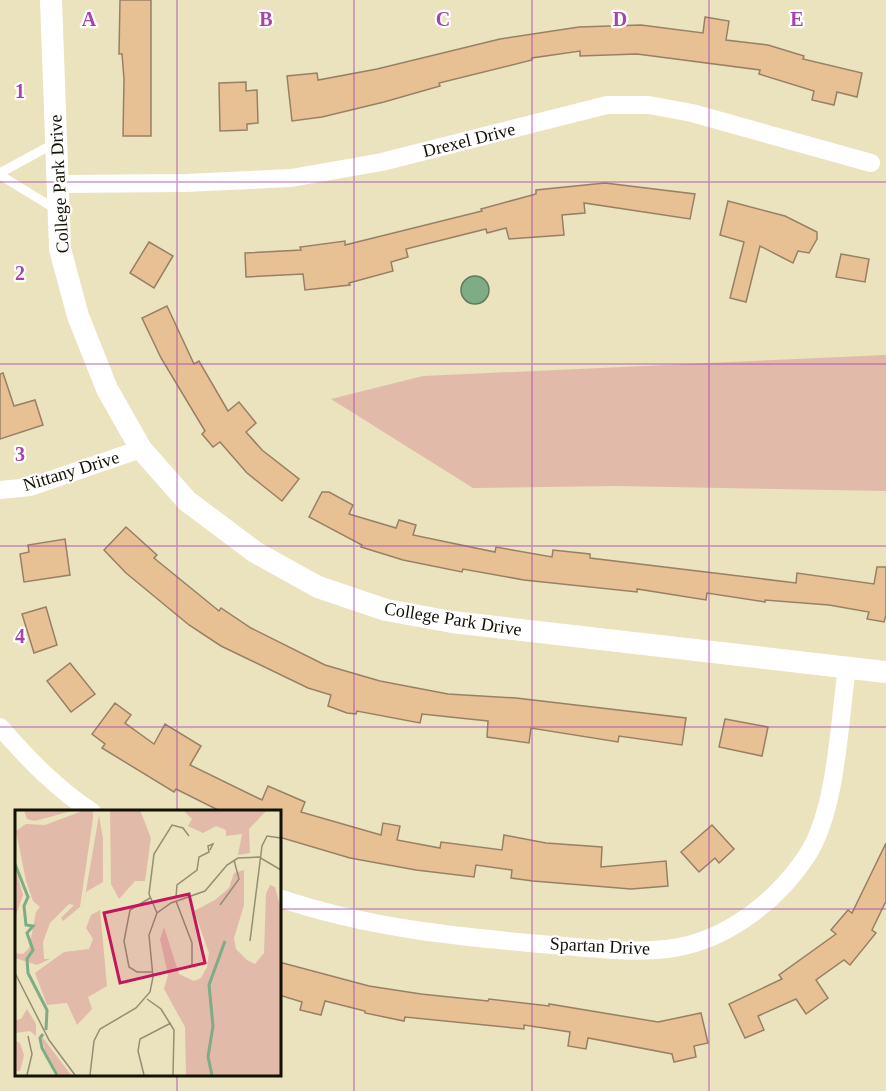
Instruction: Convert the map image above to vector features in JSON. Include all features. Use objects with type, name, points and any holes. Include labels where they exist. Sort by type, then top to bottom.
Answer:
[{"type":"street","name":"College Park Drive","points":[[51,0],[60,249],[78,316],[107,389],[141,449],[187,501],[255,552],[318,586],[386,610],[452,622],[886,672]]},
{"type":"street","name":"Drexel Drive","points":[[58,184],[185,183],[291,178],[382,162],[607,105],[649,105],[692,113],[871,163]]},
{"type":"street","name":"Nittany Drive","points":[[0,490],[30,487],[141,449]]},
{"type":"street","name":"Spartan Drive","points":[[280,898],[325,914],[387,926],[484,939],[628,951],[675,948],[716,935],[756,911],[787,883],[810,852],[828,806],[847,668]]},
{"type":"street","points":[[0,727],[67,795],[89,810]]},
{"type":"lane","points":[[57,142],[0,174],[59,212]]},
{"type":"shaded area","points":[[475,276],[485,280],[489,290],[485,300],[475,304],[465,300],[461,290],[465,280]]},
{"type":"shaded area","points":[[886,355],[886,491],[615,486],[473,488],[331,399],[423,376]]},
{"type":"building","points":[[120,0],[151,0],[151,136],[123,136],[124,79],[122,54],[119,54]]},
{"type":"building","points":[[705,17],[729,21],[726,40],[768,45],[804,56],[803,59],[862,73],[857,97],[837,92],[834,105],[812,100],[814,91],[759,74],[760,70],[637,54],[580,56],[580,51],[532,58],[532,60],[439,83],[440,86],[384,102],[322,117],[292,121],[287,76],[317,73],[318,80],[377,69],[500,39],[579,27],[641,25],[703,33]]},
{"type":"building","points":[[246,82],[246,91],[257,90],[258,123],[247,124],[247,130],[220,131],[219,83]]},
{"type":"building","points":[[605,183],[695,194],[690,219],[584,203],[585,213],[562,215],[564,235],[509,239],[506,228],[487,233],[486,229],[406,249],[408,257],[391,262],[393,271],[349,283],[350,285],[305,290],[303,274],[246,277],[245,253],[301,250],[300,247],[345,241],[345,245],[482,211],[481,209],[536,194],[536,190]]},
{"type":"building","points":[[728,201],[785,216],[817,232],[817,239],[809,253],[798,251],[793,263],[760,246],[746,302],[730,298],[744,242],[720,235]]},
{"type":"building","points":[[149,242],[173,256],[154,288],[130,273]]},
{"type":"building","points":[[841,254],[869,259],[865,282],[836,277]]},
{"type":"building","points":[[167,306],[194,364],[199,361],[228,411],[239,402],[256,423],[246,432],[262,450],[299,479],[282,501],[247,473],[220,442],[213,447],[202,434],[205,431],[161,358],[142,318]]},
{"type":"building","points":[[3,373],[14,406],[35,400],[43,425],[0,439],[0,374]]},
{"type":"building","points":[[322,492],[329,492],[353,505],[349,514],[396,528],[399,520],[416,525],[413,535],[495,552],[496,547],[552,557],[553,550],[590,554],[590,558],[796,583],[797,573],[874,584],[877,567],[886,567],[886,615],[884,622],[867,619],[869,612],[829,605],[765,600],[765,602],[707,593],[706,600],[637,589],[637,592],[524,580],[463,569],[462,572],[403,560],[361,547],[362,545],[309,517]]},
{"type":"building","points":[[126,527],[157,555],[154,558],[219,611],[221,608],[251,628],[325,665],[380,681],[448,694],[516,698],[686,718],[682,745],[619,736],[618,742],[531,728],[529,743],[487,737],[488,721],[422,714],[420,723],[357,711],[356,714],[347,713],[328,706],[331,695],[308,688],[221,646],[189,625],[126,573],[104,550]]},
{"type":"building","points":[[65,539],[70,575],[24,582],[20,554],[29,552],[28,545]]},
{"type":"building","points":[[46,607],[57,645],[34,653],[22,614]]},
{"type":"building","points":[[70,663],[95,694],[71,712],[47,681]]},
{"type":"building","points":[[115,703],[131,715],[125,723],[154,744],[165,724],[201,746],[190,765],[262,800],[268,786],[305,802],[301,812],[381,835],[383,823],[400,826],[397,840],[440,848],[441,842],[502,850],[504,835],[546,843],[602,847],[601,867],[666,861],[668,886],[631,889],[533,881],[511,878],[512,870],[476,865],[474,877],[416,870],[350,858],[280,837],[280,810],[218,810],[176,789],[174,792],[102,748],[105,744],[92,734]]},
{"type":"building","points":[[725,719],[768,727],[762,756],[719,747]]},
{"type":"building","points":[[712,825],[734,849],[719,863],[715,858],[699,872],[681,852]]},
{"type":"building","points":[[886,843],[886,901],[872,930],[876,933],[850,965],[844,960],[816,980],[828,998],[806,1014],[796,999],[758,1016],[764,1030],[745,1038],[729,1004],[782,979],[779,975],[836,934],[831,930],[848,910],[852,913]]},
{"type":"building","points":[[280,962],[369,986],[421,994],[549,1006],[549,1004],[658,1022],[701,1013],[708,1043],[694,1046],[696,1057],[674,1062],[672,1054],[588,1038],[586,1049],[568,1046],[570,1032],[524,1025],[524,1029],[405,1017],[404,1021],[365,1013],[365,1011],[325,1001],[321,1015],[300,1010],[302,1002],[280,995]]}]
